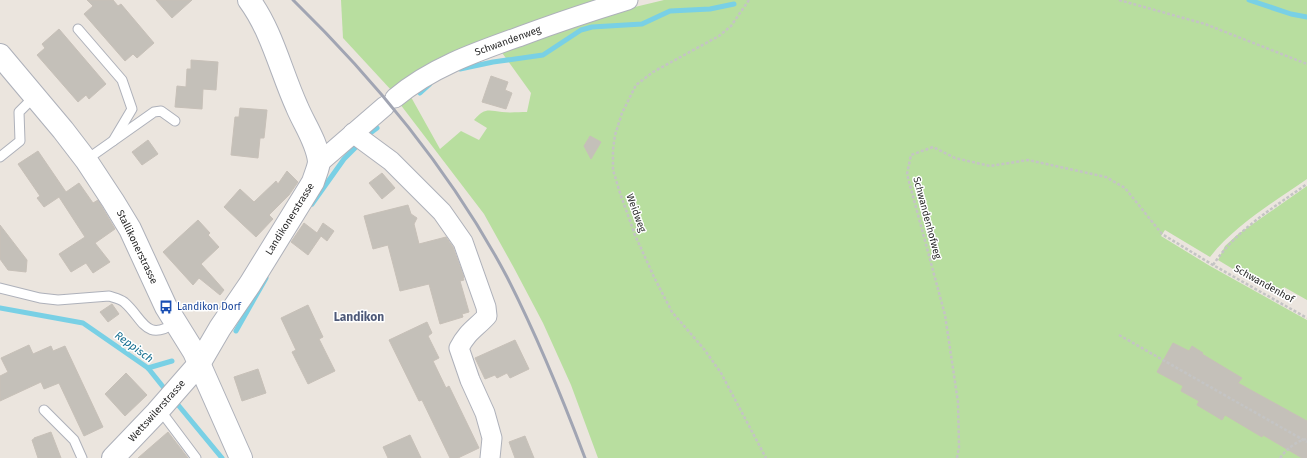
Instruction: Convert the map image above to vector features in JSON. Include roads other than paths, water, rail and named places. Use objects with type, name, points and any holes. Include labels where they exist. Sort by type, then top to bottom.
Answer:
[{"type":"street","points":[[249,0],[256,9],[296,106],[317,151],[319,163]]},
{"type":"street","name":"Schwandenweg","points":[[319,163],[420,78],[443,66],[486,48],[628,0]]},
{"type":"street","name":"Stallikonerstrasse","points":[[0,55],[86,160],[114,200],[130,229],[166,308],[186,337],[242,458]]},
{"type":"street","points":[[353,133],[391,161],[442,212],[463,242],[488,316],[470,331],[463,339],[459,348],[470,380],[485,413],[492,438],[490,458]]},
{"type":"street","name":"Landikonerstrasse","points":[[199,364],[220,328],[250,284],[314,182],[319,163]]},
{"type":"street","name":"Wettswilerstrasse","points":[[121,454],[199,364]]},
{"type":"lane","points":[[78,29],[122,80],[132,109],[114,141]]},
{"type":"lane","points":[[0,157],[20,141],[19,112],[35,96]]},
{"type":"lane","points":[[86,160],[154,112],[161,111],[175,121]]},
{"type":"lane","points":[[0,288],[40,298],[58,300],[109,296],[124,302],[142,324],[150,329],[164,330],[176,323]]},
{"type":"lane","points":[[162,408],[196,458]]},
{"type":"lane","points":[[44,410],[74,440],[82,458]]},
{"type":"waterway","points":[[1249,0],[1291,14],[1307,17]]},
{"type":"waterway","points":[[460,69],[493,62],[543,55],[581,30],[592,27],[642,24],[670,11],[710,9],[734,4]]},
{"type":"waterway","points":[[420,93],[430,84]]},
{"type":"waterway","points":[[369,134],[377,128]]},
{"type":"waterway","points":[[312,204],[344,159],[357,146]]},
{"type":"waterway","points":[[236,331],[266,278]]},
{"type":"waterway","name":"Reppisch","points":[[0,308],[83,323],[148,368],[168,393]]},
{"type":"waterway","points":[[148,368],[172,361]]},
{"type":"waterway","name":"Reppisch","points":[[174,400],[222,458]]},
{"type":"railway","points":[[293,0],[324,31],[383,96],[411,130],[462,201],[507,277],[518,299],[549,367],[585,458]]},
{"type":"place","name":"Landikon Dorf","points":[[166,307]]},
{"type":"district","name":"Landikon","points":[[359,317]]}]
